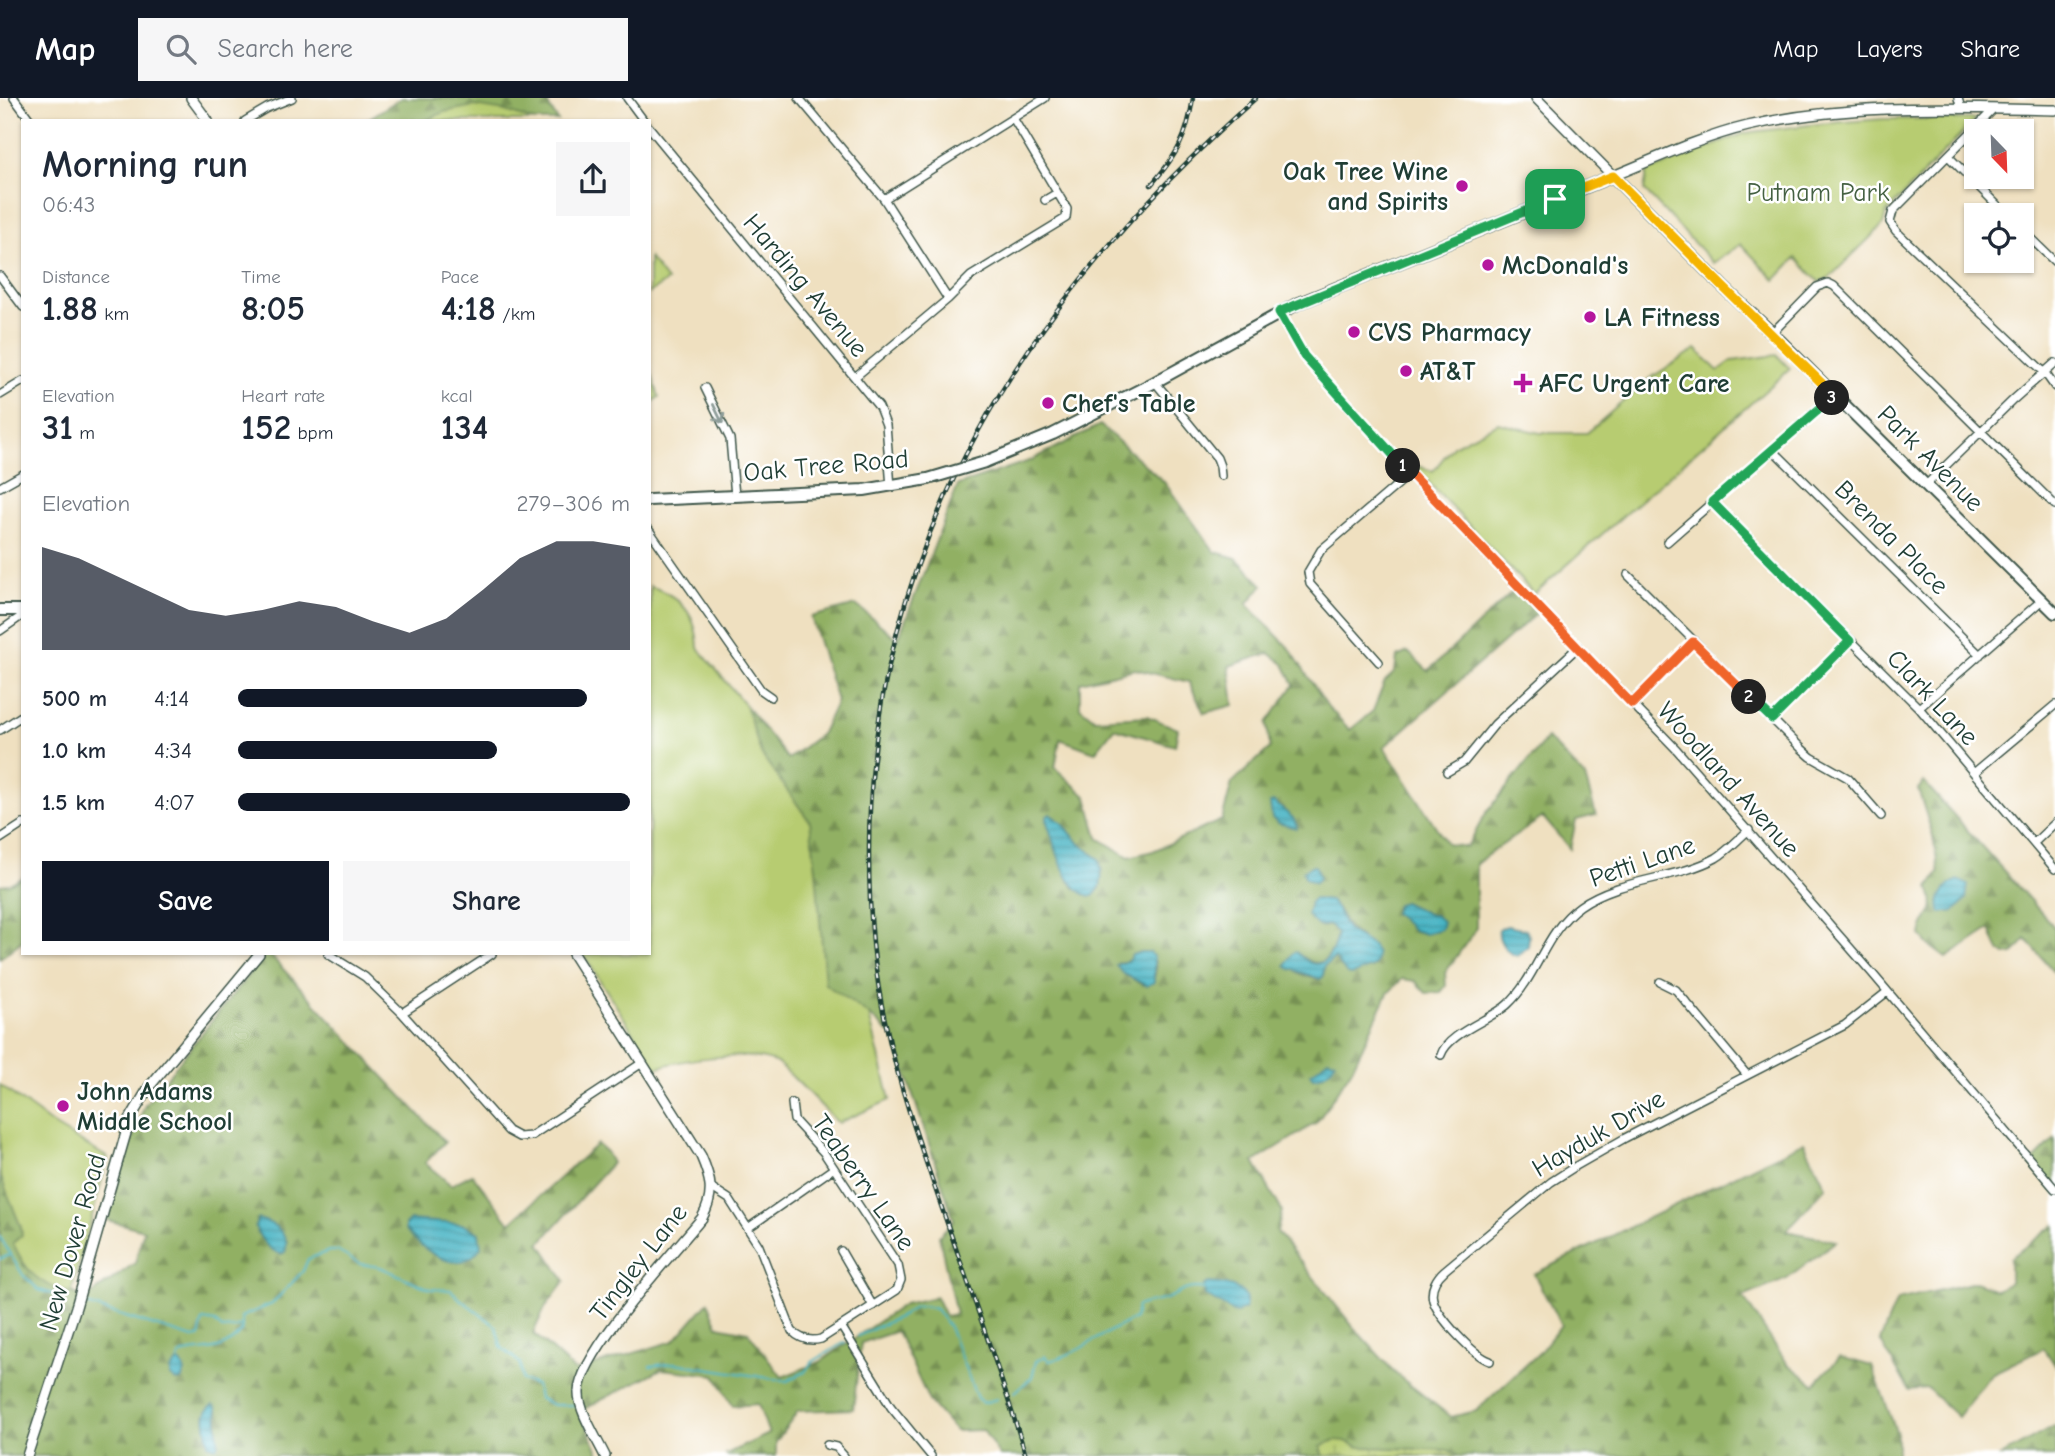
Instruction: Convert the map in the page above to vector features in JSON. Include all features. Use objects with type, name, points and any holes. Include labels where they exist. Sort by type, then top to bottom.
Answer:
[{"type":"main road","name":"Oak Tree Road","points":[[651,500],[891,487],[985,462],[1053,435],[1156,382],[1279,312],[1613,176]]},
{"type":"main road","name":"Park Avenue","points":[[1613,176],[2055,612]]},
{"type":"main road","points":[[0,610],[21,612]]},
{"type":"street","points":[[14,98],[30,119]]},
{"type":"street","points":[[191,98],[207,119]]},
{"type":"street","points":[[248,119],[292,98]]},
{"type":"street","points":[[627,98],[643,119]]},
{"type":"street","points":[[799,98],[884,199],[948,299]]},
{"type":"street","points":[[884,199],[1045,98]]},
{"type":"street","name":"Park Avenue","points":[[1536,98],[1613,176]]},
{"type":"street","points":[[1958,98],[1961,108]]},
{"type":"street","points":[[1994,109],[1893,211],[1889,220],[1896,231],[2045,373],[2055,387]]},
{"type":"street","points":[[1613,176],[1756,124],[1873,110],[2055,110]]},
{"type":"street","points":[[855,377],[976,272],[1061,223],[1068,212],[1013,118]]},
{"type":"street","name":"Harding Avenue","points":[[651,129],[855,377],[885,418],[891,487]]},
{"type":"street","points":[[1948,156],[1995,203]]},
{"type":"street","points":[[1045,200],[1057,193]]},
{"type":"street","points":[[2034,242],[2055,262]]},
{"type":"street","points":[[0,276],[21,304]]},
{"type":"street","points":[[1772,333],[1817,287],[1828,283],[1834,286],[2055,505]]},
{"type":"street","name":"Woodland Avenue","points":[[1279,312],[1304,356],[1410,474],[1578,647],[1749,830],[2055,1189]]},
{"type":"street","points":[[1926,485],[2055,363]]},
{"type":"street","points":[[0,395],[21,382]]},
{"type":"street","points":[[1156,382],[1217,458],[1221,476]]},
{"type":"street","points":[[705,388],[730,439],[735,496]]},
{"type":"street","points":[[1667,542],[1835,396]]},
{"type":"street","name":"Brenda Place","points":[[1773,450],[1980,655]]},
{"type":"street","points":[[1378,662],[1310,584],[1308,572],[1321,550],[1410,474]]},
{"type":"street","points":[[0,487],[21,478]]},
{"type":"street","name":"Clark Lane","points":[[1712,502],[1919,708],[2055,869]]},
{"type":"street","points":[[651,533],[761,690],[771,697]]},
{"type":"street","points":[[1628,575],[1811,757],[1848,778],[1881,816]]},
{"type":"street","points":[[1919,708],[2042,600]]},
{"type":"street","points":[[0,631],[21,614]]},
{"type":"street","points":[[1772,719],[1850,641]]},
{"type":"street","points":[[1632,704],[1693,642]]},
{"type":"street","points":[[1447,772],[1464,762],[1495,724],[1578,647]]},
{"type":"street","points":[[1975,772],[2055,705]]},
{"type":"street","points":[[0,730],[21,716]]},
{"type":"street","points":[[2034,843],[2055,822]]},
{"type":"street","points":[[0,838],[21,825]]},
{"type":"street","name":"Petti Lane","points":[[1441,1055],[1447,1044],[1500,1010],[1516,996],[1554,932],[1579,907],[1607,892],[1714,859],[1749,830]]},
{"type":"street","name":"New Dover Road","points":[[27,1456],[76,1307],[130,1118],[149,1087],[258,955]]},
{"type":"street","points":[[330,955],[365,977],[402,1013],[508,1131],[519,1138],[531,1136],[642,1063]]},
{"type":"street","points":[[402,1013],[490,955]]},
{"type":"street","name":"Tingley Lane","points":[[574,955],[701,1156],[712,1188],[702,1218],[603,1339],[582,1377],[580,1403],[605,1456]]},
{"type":"street","points":[[1660,982],[1676,990],[1747,1075]]},
{"type":"street","name":"Hayduk Drive","points":[[1490,1361],[1473,1351],[1436,1307],[1433,1292],[1439,1276],[1559,1177],[1625,1138],[1855,1019],[1887,992]]},
{"type":"street","name":"Teaberry Lane","points":[[712,1188],[729,1199],[759,1246],[796,1334],[804,1339],[816,1340],[897,1290],[901,1280],[900,1270],[824,1153],[794,1120],[792,1103]]},
{"type":"street","points":[[748,1228],[834,1168]]},
{"type":"street","points":[[841,1251],[873,1306]]},
{"type":"street","points":[[841,1326],[891,1407],[931,1456]]},
{"type":"street","points":[[827,1445],[836,1447],[844,1456]]},
{"type":"green space","points":[[401,98],[544,98],[557,119],[528,119],[505,111],[444,112],[429,119],[368,119]]},
{"type":"green space","points":[[474,106],[505,111],[528,119],[429,119],[444,112]]},
{"type":"green space","name":"Putnam Park","points":[[1883,119],[1964,119],[1964,132],[1886,213],[1883,225],[1829,278],[1819,282],[1796,258],[1775,280],[1741,244],[1713,263],[1644,190],[1647,172],[1745,133]]},
{"type":"green space","points":[[651,261],[667,281],[651,292]]},
{"type":"green space","points":[[1696,349],[1718,371],[1732,361],[1777,355],[1790,369],[1534,594],[1411,464],[1433,471],[1453,446],[1498,423],[1540,433],[1587,433],[1649,379]]},
{"type":"green space","points":[[651,372],[659,397],[651,403]]},
{"type":"green space","points":[[1100,425],[1164,482],[1215,552],[1236,558],[1263,585],[1247,604],[1290,649],[1328,707],[1350,730],[1373,711],[1385,681],[1395,672],[1397,657],[1408,652],[1428,671],[1515,590],[1537,613],[1384,747],[1447,844],[1467,847],[1486,813],[1547,738],[1585,777],[1596,815],[1576,820],[1570,849],[1543,817],[1476,863],[1476,929],[1445,973],[1446,986],[1441,992],[1426,993],[1415,981],[1402,979],[1388,993],[1352,1069],[1317,1122],[1254,1162],[1282,1211],[1277,1232],[1354,1328],[1396,1374],[1451,1417],[1476,1411],[1539,1353],[1561,1325],[1534,1274],[1804,1142],[1826,1187],[1786,1231],[1836,1241],[1787,1279],[1743,1297],[1787,1363],[1814,1384],[1840,1357],[1872,1366],[1897,1434],[1897,1456],[1458,1456],[1447,1450],[1359,1447],[1345,1441],[1321,1451],[1324,1456],[1000,1456],[983,1430],[955,1431],[929,1401],[897,1331],[861,1343],[853,1409],[798,1411],[776,1442],[776,1456],[726,1454],[769,1434],[758,1404],[733,1406],[715,1375],[661,1369],[580,1411],[600,1456],[0,1456],[0,1175],[21,1227],[22,1235],[13,1243],[24,1266],[85,1299],[135,1263],[144,1230],[107,1220],[122,1166],[145,1105],[264,955],[270,955],[445,1142],[425,1163],[451,1185],[472,1174],[510,1223],[597,1144],[606,1152],[612,1163],[540,1243],[565,1281],[546,1306],[533,1333],[575,1371],[674,1341],[708,1302],[718,1326],[748,1332],[782,1377],[820,1362],[904,1304],[936,1297],[945,1316],[956,1314],[939,1236],[954,1220],[894,1037],[869,1015],[825,984],[810,822],[761,754],[746,706],[788,759],[822,733],[837,701],[811,617],[856,605],[898,639],[958,485],[1032,460]],"holes":[[[1269,653],[1284,664],[1294,685],[1267,723],[1270,748],[1232,783],[1222,820],[1153,851],[1129,857],[1098,838],[1087,797],[1055,768],[1060,739],[1095,752],[1114,728],[1175,746],[1178,729],[1147,716],[1095,719],[1080,707],[1080,682],[1135,669],[1189,682],[1204,713],[1234,705],[1229,666]],[[1047,822],[1072,835],[1099,859],[1102,871],[1100,889],[1075,888],[1069,881]],[[1319,899],[1334,906],[1348,927],[1361,937],[1371,968],[1343,969],[1335,958],[1324,966],[1323,977],[1308,977],[1293,969],[1287,962],[1300,955],[1315,963],[1325,960],[1333,949],[1337,934],[1330,925],[1321,927],[1314,921]],[[1403,902],[1430,915],[1413,930],[1394,913]],[[1150,953],[1155,963],[1155,975],[1143,985],[1124,974],[1118,963],[1128,961],[1132,955]],[[256,1220],[278,1230],[287,1242],[267,1246],[257,1232]],[[218,1412],[219,1443],[208,1441],[205,1415]]]},
{"type":"green space","points":[[651,586],[670,595],[685,608],[694,625],[698,648],[746,706],[761,754],[810,822],[825,984],[869,1015],[890,1100],[838,1123],[775,1062],[732,1056],[683,1061],[656,1068],[584,955],[651,955]]},
{"type":"green space","points":[[1924,782],[2055,928],[2055,973],[2026,939],[2013,954],[2006,955],[1999,951],[1990,929],[1946,958],[1921,936],[1933,905],[1929,888],[1939,873],[1933,836],[1918,789]]},
{"type":"green space","points":[[21,878],[21,942],[0,958],[0,885]]},
{"type":"green space","points":[[0,1085],[55,1126],[108,1158],[71,1293],[50,1286],[35,1276],[23,1263],[13,1243],[22,1235],[0,1175]]},
{"type":"green space","points":[[2055,1139],[2055,1187],[2033,1161]]},
{"type":"green space","points":[[2055,1225],[2055,1365],[2044,1348],[1991,1374],[1958,1417],[1927,1388],[1909,1390],[1880,1341],[1897,1300],[1975,1282],[1997,1290],[2010,1282],[2010,1258]]},
{"type":"green space","points":[[2055,1426],[2055,1456],[2001,1456]]},
{"type":"green space","points":[[1335,1440],[1359,1447],[1448,1450],[1458,1456],[1324,1456],[1321,1446]]},
{"type":"water","points":[[1274,802],[1293,818],[1296,828],[1278,823],[1272,818],[1270,803]]},
{"type":"water","points":[[1050,814],[1099,859],[1101,884],[1093,896],[1083,893],[1068,878],[1047,822],[1047,816]]},
{"type":"water","points":[[1313,865],[1319,878],[1315,883],[1305,878],[1303,871]]},
{"type":"water","points":[[1959,880],[1968,885],[1966,899],[1955,911],[1941,913],[1939,902],[1943,893]]},
{"type":"water","points":[[1315,899],[1330,901],[1348,930],[1373,947],[1377,958],[1374,966],[1352,975],[1347,974],[1335,958],[1324,966],[1323,977],[1320,979],[1288,968],[1286,965],[1293,953],[1296,952],[1309,962],[1317,964],[1326,959],[1332,950],[1337,934],[1330,925],[1318,926],[1307,915],[1310,902]]},
{"type":"water","points":[[1403,902],[1435,915],[1443,922],[1441,929],[1425,934],[1413,930],[1394,913],[1397,904]]},
{"type":"water","points":[[1507,926],[1526,930],[1529,936],[1528,946],[1518,956],[1507,950],[1501,942],[1499,929]]},
{"type":"water","points":[[1141,952],[1150,952],[1154,958],[1154,982],[1147,986],[1124,974],[1116,965]]},
{"type":"water","points":[[1328,1059],[1335,1061],[1329,1070],[1312,1077],[1311,1073]]},
{"type":"water","points":[[258,1219],[280,1230],[286,1240],[285,1252],[276,1252],[265,1243],[255,1226]]},
{"type":"water","points":[[410,1220],[462,1224],[479,1233],[481,1247],[472,1257],[462,1261],[441,1258],[421,1245],[405,1229]]},
{"type":"water","points":[[1209,1283],[1241,1291],[1246,1301],[1245,1308],[1237,1313],[1233,1312],[1205,1295],[1204,1285]]},
{"type":"water","points":[[178,1361],[185,1372],[181,1380],[176,1381],[170,1376],[170,1370]]},
{"type":"water","points":[[213,1405],[218,1416],[219,1443],[216,1447],[208,1444],[206,1423],[206,1413]]},
{"type":"waterway","points":[[0,1237],[23,1275],[39,1290],[67,1298]]},
{"type":"waterway","points":[[87,1305],[193,1338],[199,1337],[203,1320],[215,1322],[222,1329],[242,1325],[241,1317],[272,1304],[303,1271],[308,1259],[329,1251],[337,1251],[360,1264],[380,1267],[430,1289],[451,1290],[496,1326],[501,1347],[520,1363],[522,1380],[536,1385],[539,1398],[553,1405],[575,1405]]},
{"type":"waterway","points":[[0,1259],[9,1255]]},
{"type":"waterway","points":[[1014,1393],[1032,1377],[1036,1361],[1045,1356],[1049,1361],[1082,1348],[1135,1319],[1137,1306],[1166,1299],[1188,1289],[1204,1289]]},
{"type":"waterway","points":[[858,1336],[914,1307],[936,1309],[949,1327],[977,1398],[983,1403],[997,1399]]},
{"type":"waterway","points":[[178,1361],[184,1353],[215,1349],[227,1344],[241,1332],[242,1325]]},
{"type":"waterway","points":[[650,1366],[675,1363],[787,1381],[805,1372],[812,1362],[845,1342]]},
{"type":"railway","points":[[1151,185],[1180,145],[1188,124],[1193,98]]},
{"type":"railway","points":[[1026,1456],[908,1109],[882,1004],[873,939],[869,874],[876,739],[897,632],[931,530],[977,434],[1034,343],[1100,256],[1174,175],[1256,98]]},
{"type":"place","name":"Oak Tree Wine and Spirits","points":[[1462,186]]},
{"type":"place","name":"McDonald's","points":[[1488,265]]},
{"type":"place","name":"LA Fitness","points":[[1590,317]]},
{"type":"place","name":"CVS Pharmacy","points":[[1354,332]]},
{"type":"place","name":"AT&T","points":[[1406,371]]},
{"type":"place","name":"AFC Urgent Care","points":[[1523,383]]},
{"type":"place","name":"Chef's Table","points":[[1048,403]]},
{"type":"place","name":"John Adams Middle School","points":[[63,1106]]},
{"type":"route","points":[[1613,176],[1835,396],[1712,502],[1850,641],[1772,719],[1693,642],[1632,704],[1410,474],[1299,350],[1279,312],[1555,199],[1613,176]]}]
